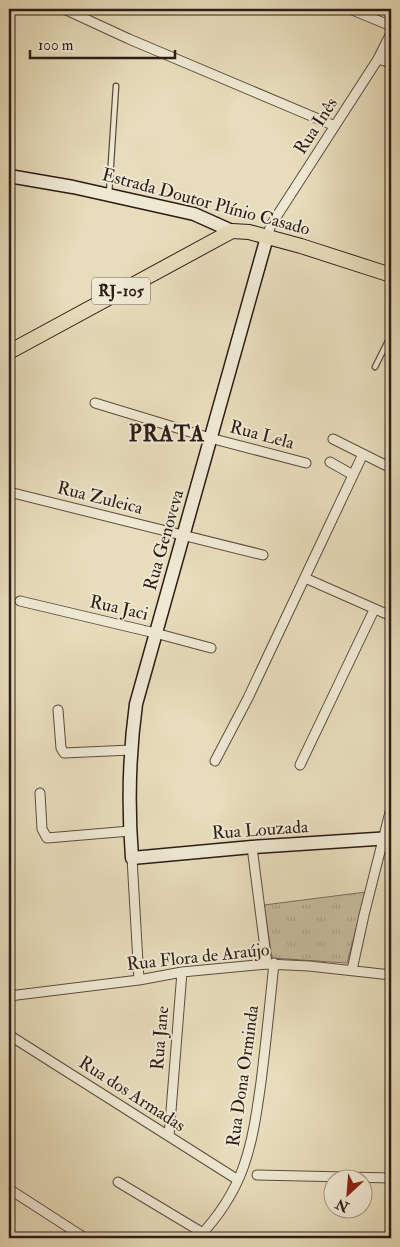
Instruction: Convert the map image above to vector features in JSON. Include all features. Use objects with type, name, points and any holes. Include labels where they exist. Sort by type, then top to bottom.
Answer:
[{"type":"main road","name":"Estrada Doutor Plínio Casado","points":[[232,231],[267,237],[301,246],[391,275]]},
{"type":"main road","name":"RJ-105","points":[[9,352],[232,231]]},
{"type":"street","points":[[64,9],[129,39],[335,126]]},
{"type":"street","points":[[350,9],[391,26]]},
{"type":"street","name":"Rua Inês","points":[[267,237],[272,225],[378,58],[391,32]]},
{"type":"street","points":[[378,58],[391,63]]},
{"type":"street","name":"Estrada Doutor Plínio Casado","points":[[9,176],[109,195],[194,214],[232,231]]},
{"type":"street","name":"Rua Genoveva","points":[[132,858],[130,831],[131,750],[136,704],[267,237]]},
{"type":"street","name":"Rua Lela","points":[[95,403],[210,438],[306,463]]},
{"type":"street","points":[[334,439],[391,468]]},
{"type":"street","points":[[216,762],[363,454]]},
{"type":"street","points":[[330,462],[352,475]]},
{"type":"street","name":"Rua Zuleica","points":[[9,492],[263,555]]},
{"type":"street","points":[[305,578],[391,616]]},
{"type":"street","name":"Rua Jaci","points":[[20,601],[211,648]]},
{"type":"street","points":[[300,765],[374,610]]},
{"type":"street","points":[[58,710],[61,748],[64,753],[131,750]]},
{"type":"street","points":[[40,793],[41,823],[43,833],[47,838],[130,831]]},
{"type":"street","points":[[352,970],[364,915],[387,838],[391,808]]},
{"type":"street","name":"Rua Louzada","points":[[132,858],[252,847],[387,838]]},
{"type":"street","name":"Rua Dona Orminda","points":[[200,1235],[221,1210],[238,1180],[251,1147],[257,1114],[266,1046],[271,964],[252,847]]},
{"type":"street","points":[[132,858],[139,980]]},
{"type":"street","name":"Rua Flora de Araújo","points":[[9,996],[139,980],[182,972],[271,964],[391,975]]},
{"type":"street","name":"Rua Jane","points":[[169,1136],[182,972]]},
{"type":"street","name":"Rua dos Armadas","points":[[9,1035],[238,1180]]},
{"type":"street","points":[[257,1176],[391,1178]]},
{"type":"street","points":[[118,1182],[200,1235]]},
{"type":"street","points":[[9,1189],[85,1238]]},
{"type":"lane","points":[[109,195],[116,86]]},
{"type":"lane","points":[[375,367],[391,335]]},
{"type":"green space","points":[[366,892],[347,963],[272,958],[264,905]]},
{"type":"district","name":"PRATA","points":[[167,434]]}]
